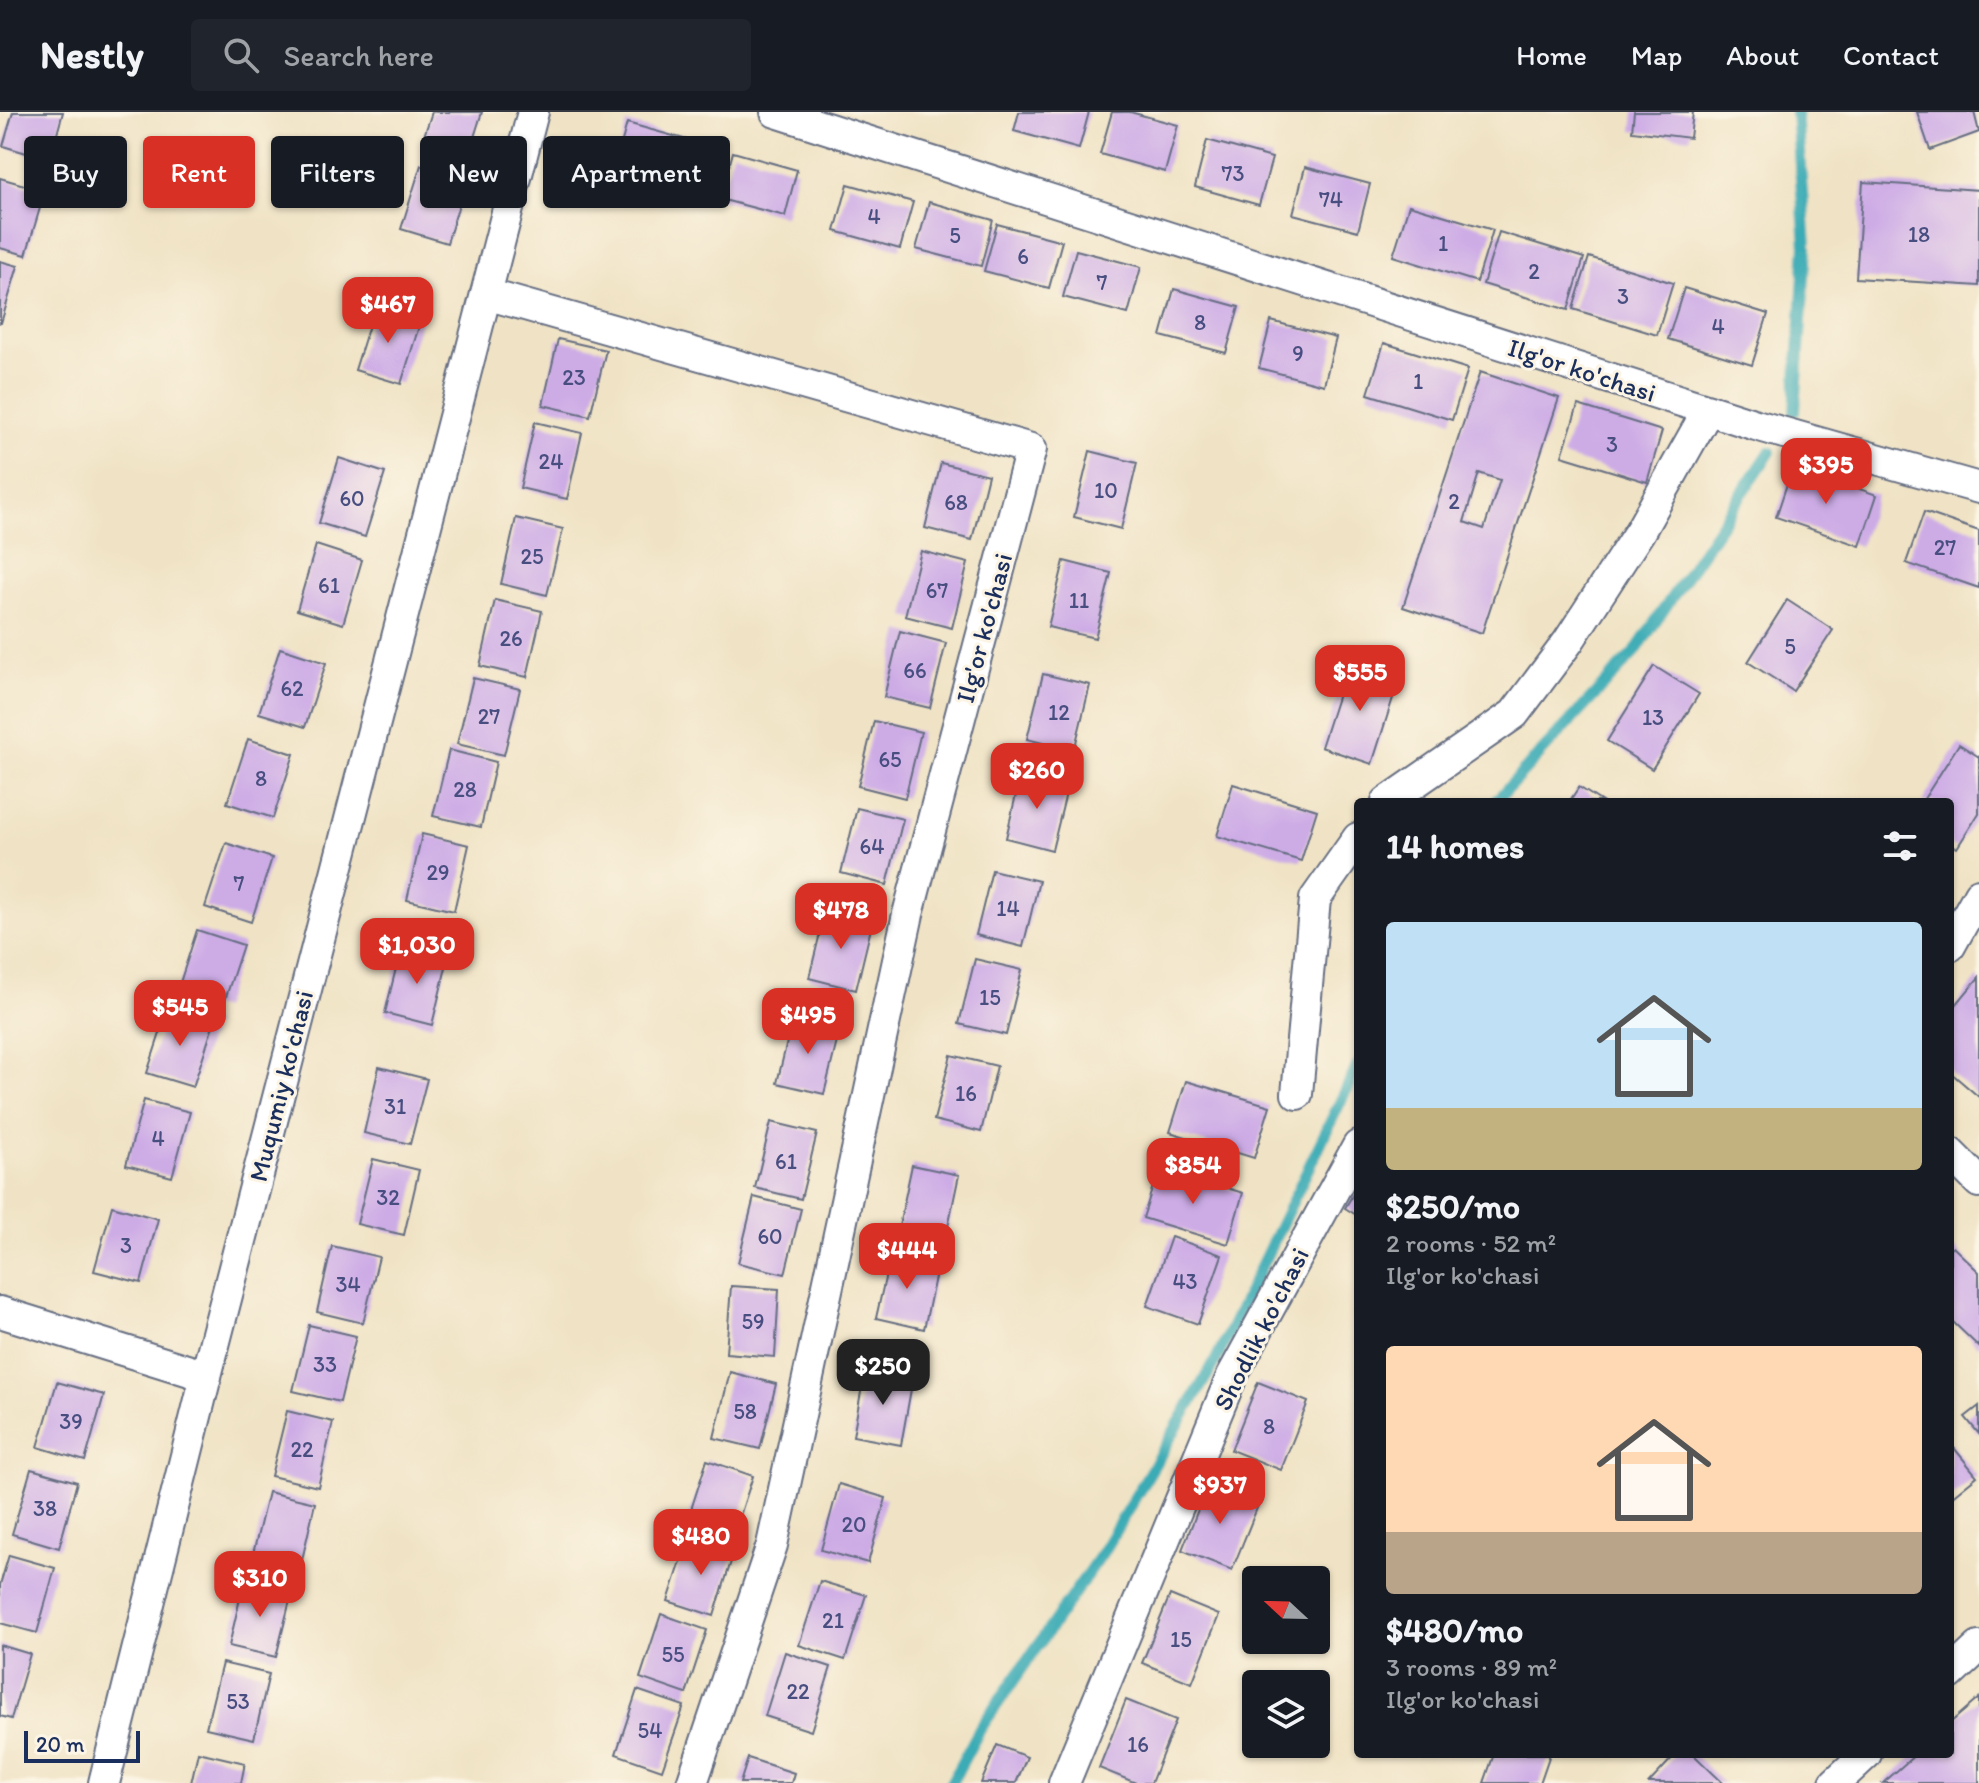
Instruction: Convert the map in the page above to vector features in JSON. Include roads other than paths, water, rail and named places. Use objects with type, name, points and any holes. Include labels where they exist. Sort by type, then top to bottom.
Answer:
[{"type":"street","name":"Muqumiy ko'chasi","points":[[104,1783],[206,1376],[533,112]]},
{"type":"street","name":"Ilg'or ko'chasi","points":[[776,112],[1708,410],[1979,488]]},
{"type":"street","name":"Ilg'or ko'chasi","points":[[486,294],[1031,449],[908,914],[772,1545],[692,1783]]},
{"type":"street","points":[[1393,798],[1514,714],[1568,642],[1640,531],[1708,410]]},
{"type":"street","points":[[1297,1094],[1315,899],[1354,844]]},
{"type":"street","points":[[1954,939],[1979,894]]},
{"type":"street","name":"Shodlik ko'chasi","points":[[1064,1783],[1232,1376],[1354,1153]]},
{"type":"street","points":[[1954,1157],[1979,1182]]},
{"type":"street","points":[[0,1312],[206,1376]]},
{"type":"street","points":[[1954,1670],[1979,1647]]},
{"type":"street","points":[[1835,1783],[1862,1758]]},
{"type":"waterway","points":[[1795,410],[1806,246],[1796,112]]},
{"type":"waterway","points":[[1499,798],[1635,652],[1770,452]]},
{"type":"waterway","points":[[951,1783],[980,1729],[1102,1553],[1215,1362],[1354,1073]]}]
